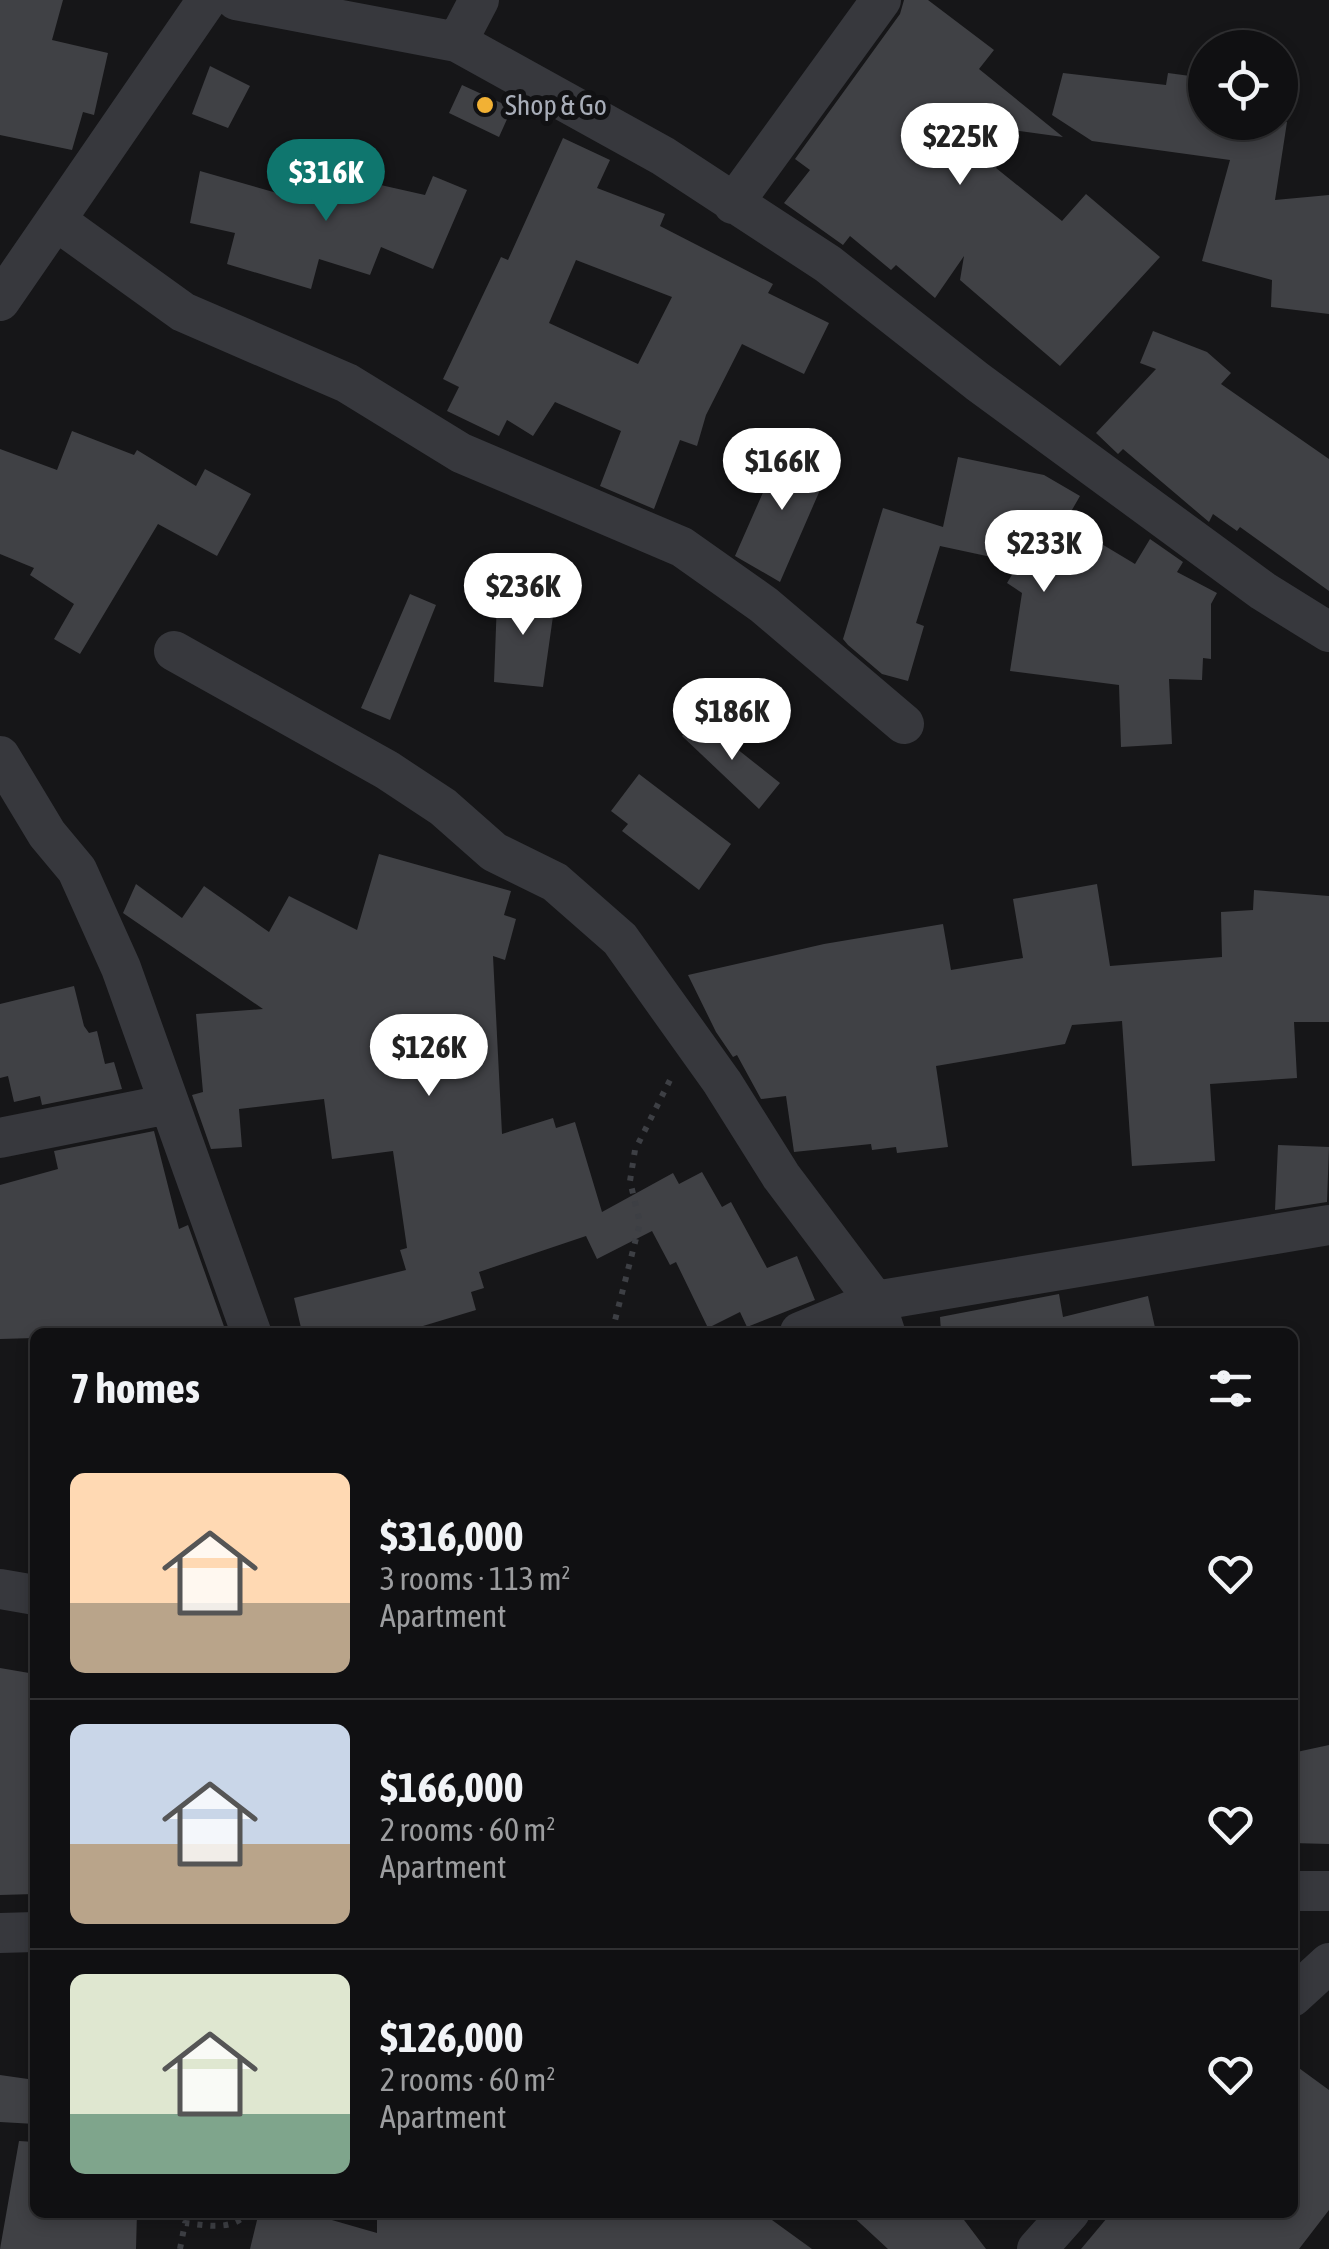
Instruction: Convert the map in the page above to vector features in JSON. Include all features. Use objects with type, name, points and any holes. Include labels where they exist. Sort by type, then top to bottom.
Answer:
[{"type":"street","points":[[0,302],[207,0]]},
{"type":"street","points":[[236,0],[457,42],[663,156],[828,264],[978,382],[1262,591],[1329,632]]},
{"type":"street","points":[[457,42],[479,0]]},
{"type":"street","points":[[733,204],[881,0]]},
{"type":"street","points":[[58,222],[182,312],[347,384],[461,453],[682,547],[764,605],[904,724]]},
{"type":"street","points":[[174,652],[321,730],[442,807],[494,852],[555,882],[620,939],[880,1317]]},
{"type":"street","points":[[0,756],[47,834],[77,870],[121,968],[250,1328]]},
{"type":"street","points":[[0,1138],[169,1104]]},
{"type":"street","points":[[821,1328],[1329,1225]]},
{"type":"street","points":[[0,1589],[30,1594]]},
{"type":"street","points":[[1298,1892],[1329,1892]]},
{"type":"street","points":[[0,1933],[30,1932]]},
{"type":"street","points":[[1298,1991],[1329,1963]]},
{"type":"street","points":[[1037,2249],[1065,2218]]},
{"type":"path","points":[[613,1328],[640,1222],[630,1181],[635,1150],[692,1045]]},
{"type":"path","points":[[180,2249],[185,2223],[224,2226],[244,2218]]},
{"type":"building","points":[[0,0],[63,0],[52,40],[108,53],[94,115],[83,112],[72,150],[0,135]]},
{"type":"building","points":[[904,0],[928,0],[994,50],[979,69],[1063,137],[1012,130],[1020,137],[996,168],[1062,221],[1086,194],[1160,257],[1060,366],[960,280],[964,256],[935,298],[896,265],[891,270],[850,236],[843,245],[784,203],[810,170],[795,159],[900,14]]},
{"type":"building","points":[[210,66],[250,86],[228,128],[192,114]]},
{"type":"building","points":[[1063,73],[1166,85],[1168,73],[1188,76],[1188,140],[1284,140],[1275,200],[1329,195],[1329,314],[1271,307],[1272,280],[1202,261],[1230,160],[1092,141],[1052,115]]},
{"type":"building","points":[[462,85],[512,108],[499,137],[449,113]]},
{"type":"building","points":[[563,138],[610,160],[597,188],[665,214],[660,226],[773,284],[768,293],[829,323],[804,374],[742,344],[706,415],[697,446],[680,440],[654,509],[600,486],[621,431],[555,402],[533,436],[507,420],[499,436],[447,411],[459,387],[443,379],[501,257],[508,260]],"holes":[[[576,260],[672,297],[638,364],[549,323]]]},
{"type":"building","points":[[200,171],[277,193],[284,183],[305,200],[310,173],[321,176],[323,172],[425,195],[433,176],[467,190],[433,269],[381,247],[370,275],[319,259],[311,289],[227,264],[235,233],[190,223]]},
{"type":"building","points":[[1153,331],[1207,352],[1231,373],[1221,384],[1329,459],[1329,591],[1240,527],[1237,531],[1213,514],[1209,522],[1123,449],[1118,454],[1096,433],[1156,369],[1140,363]]},
{"type":"building","points":[[72,431],[134,455],[137,450],[196,486],[205,469],[251,494],[217,556],[158,524],[80,654],[54,639],[74,604],[30,575],[34,568],[0,554],[0,449],[57,470]]},
{"type":"building","points":[[783,447],[830,467],[780,582],[735,556]]},
{"type":"building","points":[[958,457],[1044,475],[1080,496],[1065,522],[1135,564],[1150,539],[1183,562],[1177,572],[1217,593],[1211,604],[1211,659],[1203,658],[1202,680],[1169,679],[1172,744],[1121,747],[1119,685],[1010,671],[1022,593],[1007,583],[1019,563],[940,546],[916,623],[924,626],[908,681],[882,674],[843,639],[883,508],[943,527]]},
{"type":"building","points":[[505,590],[556,595],[543,687],[494,682],[497,600],[505,600]]},
{"type":"building","points":[[410,594],[436,605],[390,720],[361,708]]},
{"type":"building","points":[[698,718],[780,783],[759,809],[682,736]]},
{"type":"building","points":[[639,774],[731,844],[699,890],[622,831],[628,824],[611,811]]},
{"type":"building","points":[[379,854],[511,891],[504,915],[516,919],[505,960],[493,956],[502,1134],[553,1118],[556,1128],[575,1122],[602,1212],[673,1173],[679,1184],[702,1172],[722,1207],[731,1202],[767,1268],[797,1256],[815,1300],[747,1327],[740,1312],[708,1328],[676,1262],[670,1265],[652,1231],[597,1259],[586,1236],[479,1272],[484,1288],[471,1292],[476,1310],[423,1326],[301,1328],[294,1298],[406,1270],[400,1250],[407,1248],[393,1151],[332,1159],[324,1099],[239,1109],[242,1147],[211,1149],[192,1095],[203,1092],[196,1014],[263,1009],[123,913],[136,884],[182,918],[204,886],[269,932],[289,896],[357,930]]},
{"type":"building","points":[[1097,884],[1110,966],[1222,957],[1221,912],[1253,910],[1254,890],[1329,896],[1329,1022],[1294,1022],[1297,1078],[1210,1084],[1215,1161],[1132,1166],[1122,1021],[1072,1025],[1065,1044],[936,1066],[948,1147],[897,1153],[896,1147],[872,1150],[871,1144],[794,1152],[786,1096],[761,1099],[737,1055],[733,1057],[716,1032],[688,975],[824,944],[943,924],[951,970],[1023,958],[1013,899]]},
{"type":"building","points":[[74,986],[84,1026],[89,1033],[97,1031],[105,1064],[114,1062],[122,1089],[42,1105],[40,1096],[14,1102],[8,1076],[0,1078],[0,1004]]},
{"type":"building","points":[[154,1131],[179,1229],[188,1225],[225,1328],[30,1328],[30,1338],[0,1339],[0,1185],[58,1169],[54,1151]]},
{"type":"building","points":[[1278,1145],[1329,1147],[1327,1202],[1275,1210]]},
{"type":"building","points":[[1059,1294],[1063,1317],[1148,1296],[1155,1328],[941,1328],[940,1317]]},
{"type":"building","points":[[0,1668],[30,1673],[30,1894],[0,1895]]},
{"type":"building","points":[[1329,1745],[1329,1844],[1298,1843],[1298,1752]]},
{"type":"building","points":[[1298,2067],[1329,2090],[1329,2210],[1299,2249],[1081,2249],[1107,2218],[1298,2218]]},
{"type":"building","points":[[0,2075],[30,2079],[30,2124],[0,2122]]},
{"type":"building","points":[[19,2141],[30,2142],[30,2218],[137,2218],[136,2249],[0,2249]]},
{"type":"building","points":[[258,2218],[325,2218],[377,2233],[377,2218],[769,2218],[812,2249],[250,2249]]},
{"type":"building","points":[[854,2218],[963,2218],[986,2249],[888,2249]]},
{"type":"place","name":"Shop & Go","points":[[485,105]]}]
